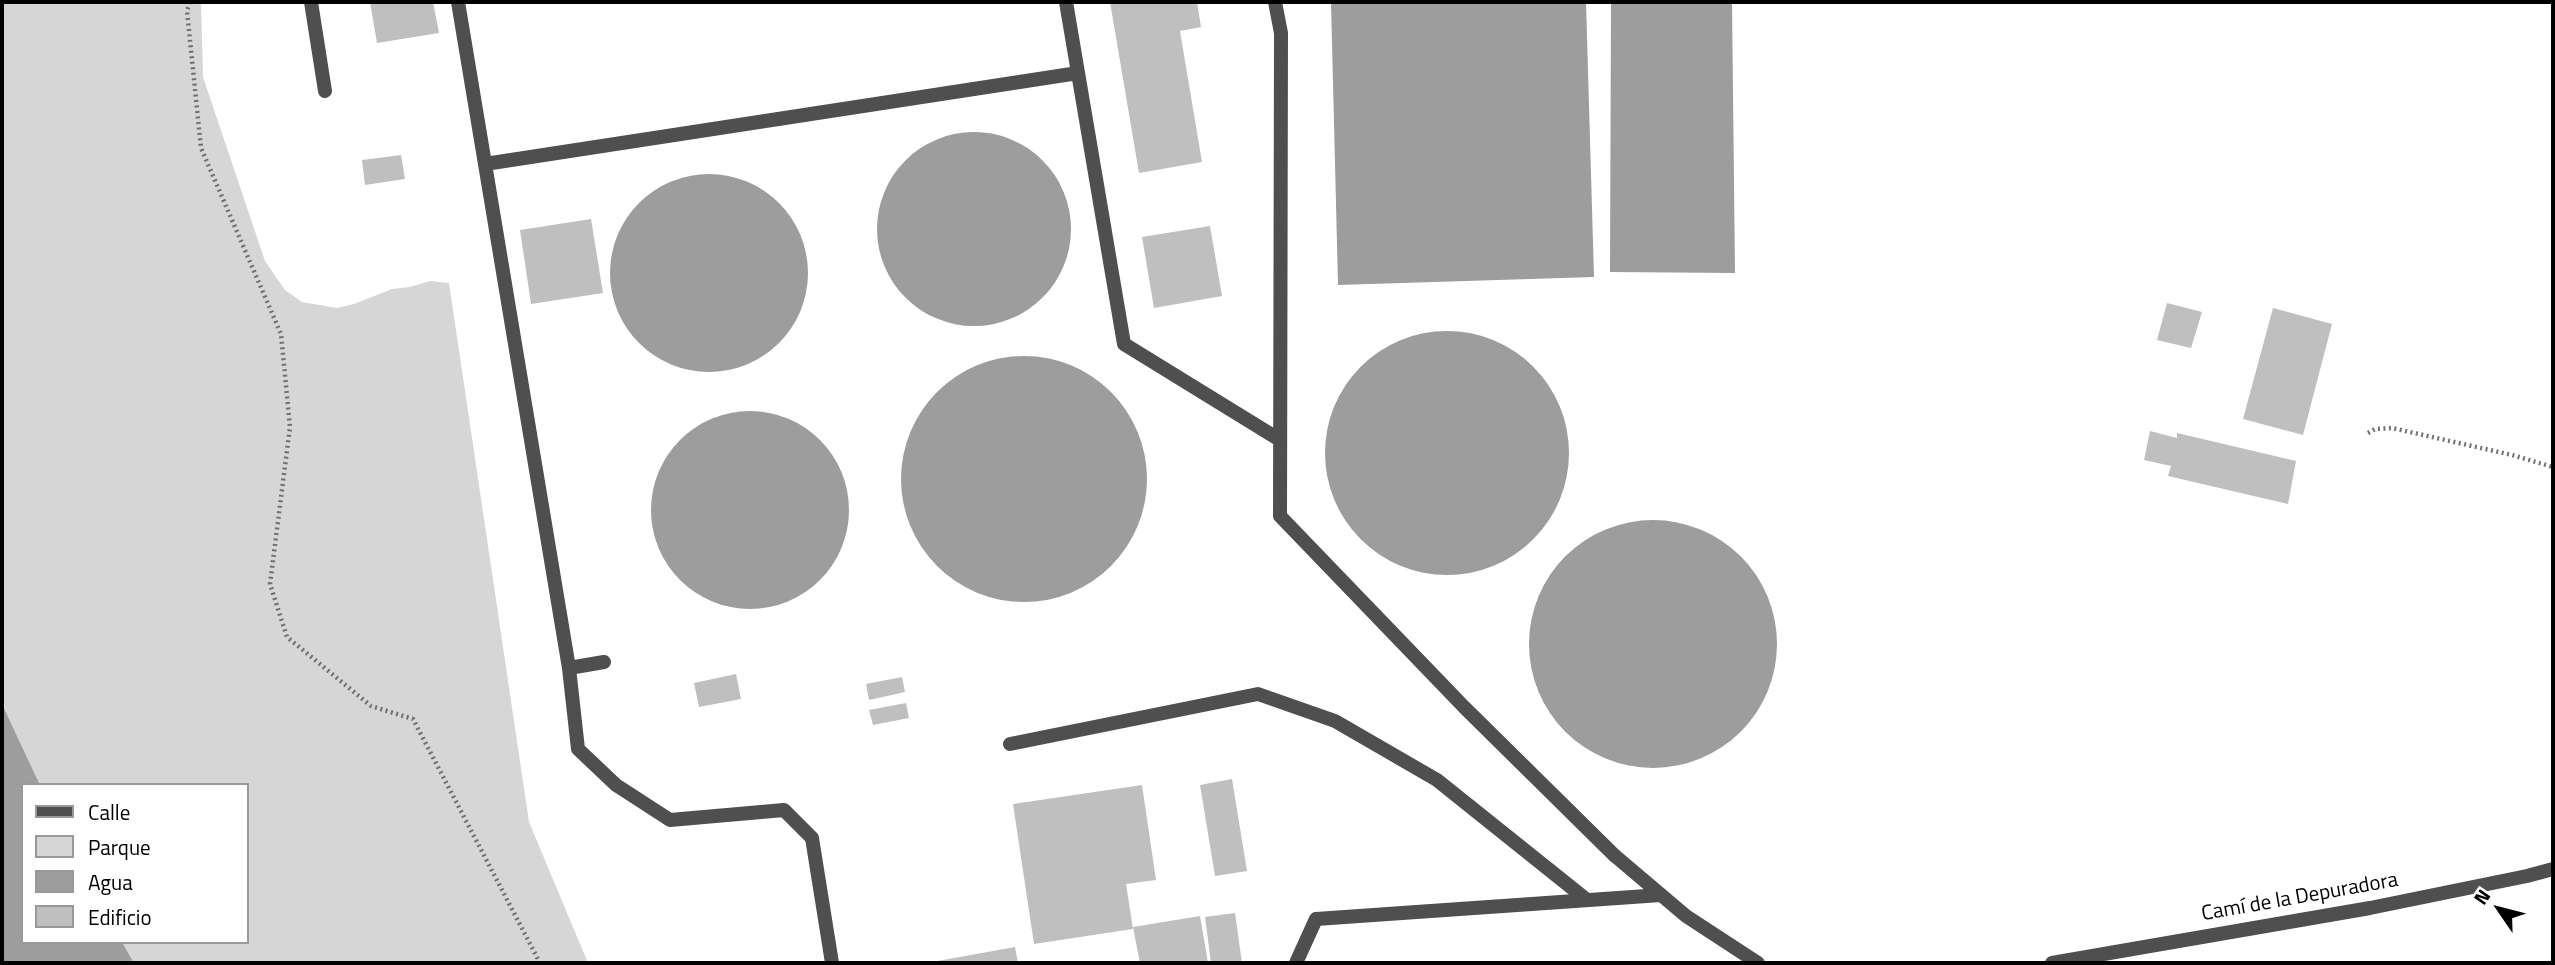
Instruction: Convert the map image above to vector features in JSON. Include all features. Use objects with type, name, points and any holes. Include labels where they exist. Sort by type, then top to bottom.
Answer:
[{"type":"street","points":[[311,2],[324,90]]},
{"type":"street","points":[[458,2],[569,668],[578,749],[616,785],[670,820],[719,818],[784,810],[811,838],[832,963]]},
{"type":"street","points":[[1066,2],[1124,344],[1280,440]]},
{"type":"street","points":[[1275,2],[1281,33],[1280,516],[1464,707],[1614,855],[1686,916],[1758,963]]},
{"type":"street","points":[[485,164],[1078,73]]},
{"type":"street","points":[[569,668],[604,662]]},
{"type":"street","points":[[1010,744],[1258,694],[1335,721],[1437,780],[1587,900]]},
{"type":"street","name":"Camí de la Depuradora","points":[[2052,963],[2370,908],[2553,869]]},
{"type":"street","points":[[1296,963],[1316,919],[1661,895]]},
{"type":"path","points":[[190,2],[187,11],[201,148],[281,334],[289,427],[270,584],[287,637],[371,706],[413,719],[540,963]]},
{"type":"path","points":[[2368,433],[2375,429],[2392,428],[2553,467]]},
{"type":"green space","points":[[2,2],[201,2],[203,77],[265,261],[285,290],[302,302],[337,308],[392,289],[430,281],[449,283],[529,822],[588,963],[134,963],[123,944],[248,944],[248,783],[39,783],[2,704]]},
{"type":"water","points":[[1331,2],[1586,2],[1594,277],[1338,285]]},
{"type":"water","points":[[1611,2],[1732,2],[1735,273],[1610,272]]},
{"type":"water","points":[[974,132],[1011,139],[1043,160],[1064,192],[1071,229],[1064,266],[1043,298],[1011,319],[974,326],[937,319],[905,298],[884,266],[877,229],[884,192],[905,160],[937,139]]},
{"type":"water","points":[[709,174],[747,182],[779,203],[800,235],[808,273],[800,311],[779,343],[747,364],[709,372],[671,364],[639,343],[618,311],[610,273],[618,235],[639,203],[671,182]]},
{"type":"water","points":[[1435,331],[1459,331],[1483,336],[1505,345],[1534,366],[1549,385],[1560,406],[1567,429],[1567,477],[1560,500],[1549,521],[1534,540],[1505,561],[1483,570],[1459,575],[1435,575],[1411,570],[1389,561],[1369,548],[1352,531],[1339,511],[1330,489],[1325,465],[1325,441],[1330,417],[1339,395],[1352,375],[1369,358],[1389,345],[1411,336]]},
{"type":"water","points":[[1024,356],[1071,366],[1092,377],[1111,392],[1126,411],[1137,432],[1147,479],[1137,526],[1126,547],[1111,566],[1092,581],[1071,592],[1024,602],[977,592],[956,581],[937,566],[922,547],[911,526],[901,479],[911,432],[922,411],[937,392],[956,377],[977,366]]},
{"type":"water","points":[[750,411],[788,419],[820,440],[841,472],[849,510],[841,548],[820,580],[788,601],[750,609],[712,601],[680,580],[659,548],[651,510],[659,472],[680,440],[712,419]]},
{"type":"water","points":[[1653,520],[1689,525],[1722,541],[1741,556],[1756,575],[1772,608],[1777,644],[1772,680],[1756,713],[1741,732],[1722,747],[1689,763],[1653,768],[1617,763],[1584,747],[1565,732],[1550,713],[1534,680],[1529,644],[1534,608],[1550,575],[1565,556],[1584,541],[1617,525]]},
{"type":"water","points":[[2,704],[39,783],[21,783],[21,944],[123,944],[134,963],[2,963]]},
{"type":"building","points":[[370,2],[433,2],[439,33],[377,43]]},
{"type":"building","points":[[1110,2],[1197,2],[1201,27],[1180,31],[1202,162],[1139,173]]},
{"type":"building","points":[[401,155],[405,179],[365,185],[362,160]]},
{"type":"building","points":[[591,219],[603,293],[531,304],[520,230]]},
{"type":"building","points":[[1210,226],[1222,296],[1154,308],[1142,237]]},
{"type":"building","points":[[2167,303],[2202,312],[2191,348],[2157,340]]},
{"type":"building","points":[[2273,308],[2332,324],[2303,435],[2243,419]]},
{"type":"building","points":[[2150,431],[2177,438],[2177,433],[2296,461],[2288,504],[2168,476],[2171,466],[2144,460]]},
{"type":"building","points":[[736,674],[741,699],[699,707],[694,683]]},
{"type":"building","points":[[902,677],[905,692],[869,700],[866,684]]},
{"type":"building","points":[[906,703],[909,718],[873,725],[869,710]]},
{"type":"building","points":[[1232,779],[1247,871],[1215,876],[1200,785]]},
{"type":"building","points":[[1142,785],[1156,880],[1126,884],[1133,929],[1034,944],[1013,804]]},
{"type":"building","points":[[1235,913],[1242,963],[1211,963],[1205,917]]},
{"type":"building","points":[[1200,916],[1208,963],[1140,963],[1133,927]]},
{"type":"building","points":[[1015,947],[1018,963],[932,963],[932,962]]}]
